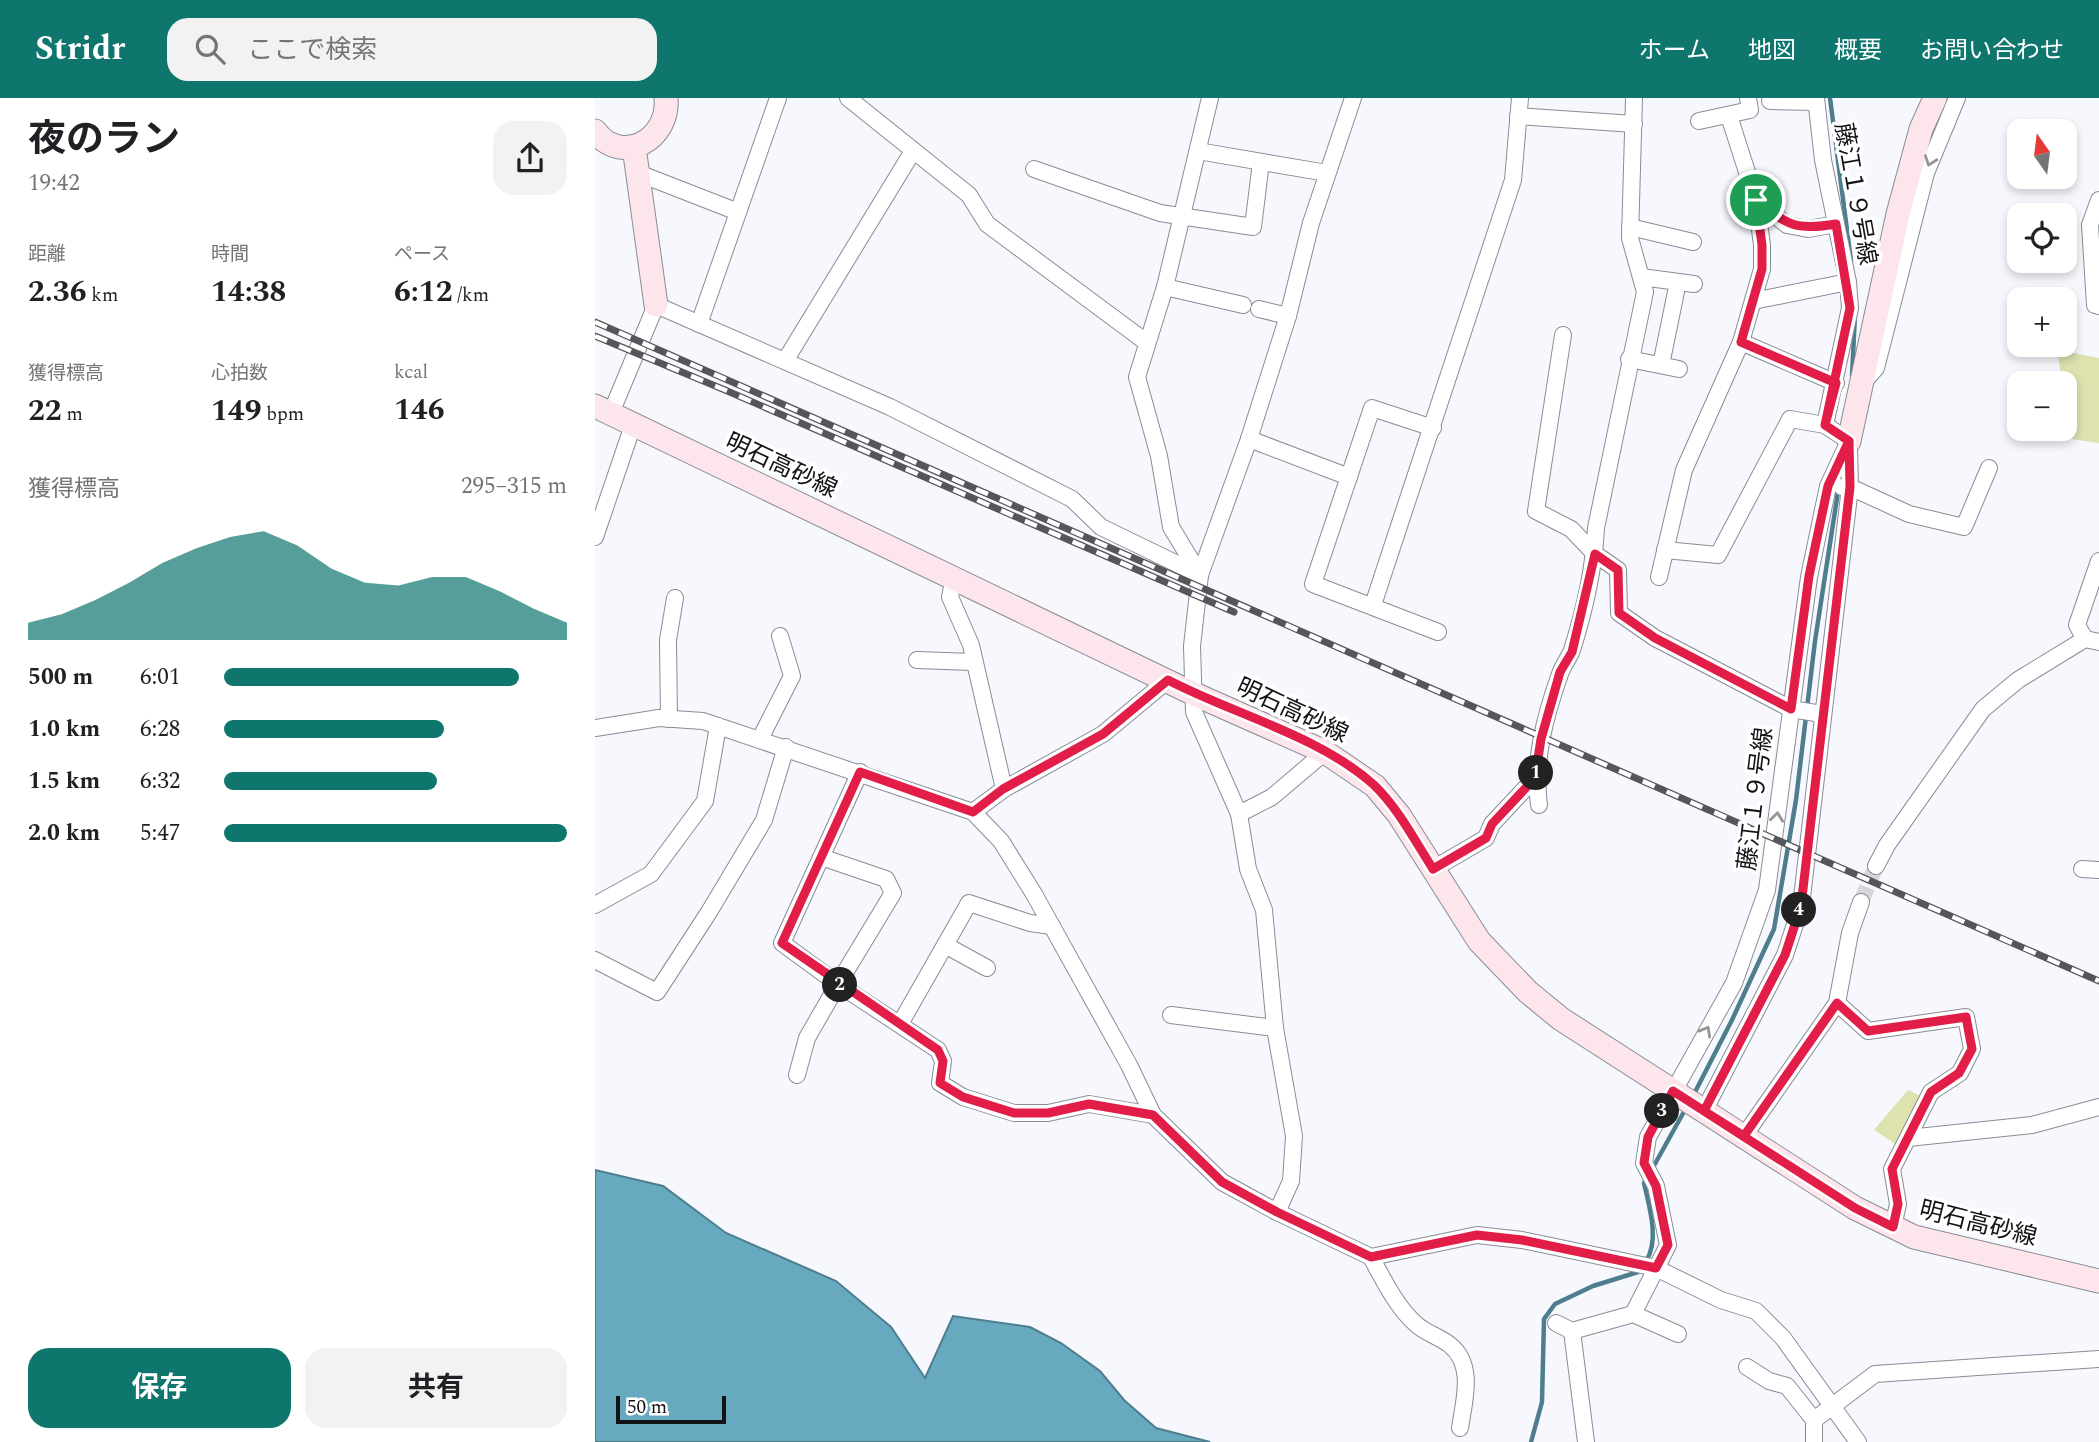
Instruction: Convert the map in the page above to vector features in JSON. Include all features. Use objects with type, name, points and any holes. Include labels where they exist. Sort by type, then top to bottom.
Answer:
[{"type":"main road","points":[[595,131],[609,143],[634,147],[646,142],[663,124],[669,98]]},
{"type":"main road","points":[[1849,441],[1847,385],[1884,273],[1921,129],[1935,98]]},
{"type":"main road","points":[[634,147],[656,305]]},
{"type":"main road","name":"明石高砂線","points":[[603,410],[1192,693],[1325,752],[1375,786],[1399,816],[1479,941],[1528,992],[1561,1019],[1855,1208],[1893,1227],[1914,1237],[2099,1281]]},
{"type":"street","points":[[699,324],[778,98]]},
{"type":"street","points":[[848,98],[969,195],[987,224],[1146,342]]},
{"type":"street","points":[[1201,575],[1171,527],[1159,457],[1137,377],[1165,287],[1210,98]]},
{"type":"street","points":[[1277,1212],[1291,1181],[1294,1136],[1275,1028],[1265,910],[1248,869],[1239,814],[1194,712],[1192,646],[1201,575],[1249,439],[1288,316],[1311,223],[1353,98]]},
{"type":"street","points":[[1373,605],[1513,180],[1520,98]]},
{"type":"street","points":[[1539,805],[1535,778],[1541,739],[1560,672],[1572,652],[1595,554],[1596,528],[1645,292],[1630,238],[1635,98]]},
{"type":"street","points":[[1699,121],[1750,110],[1748,98]]},
{"type":"street","points":[[1741,342],[1847,385],[1876,368],[1926,173],[1957,98]]},
{"type":"street","points":[[1770,101],[1816,100]]},
{"type":"street","name":"藤江１９号線","points":[[1816,100],[1823,160],[1848,282],[1850,308],[1847,385],[1825,425]]},
{"type":"street","points":[[1518,116],[1634,124]]},
{"type":"street","points":[[1659,578],[1684,470],[1741,342],[1762,269],[1756,200],[1729,116]]},
{"type":"street","points":[[785,361],[913,151]]},
{"type":"street","points":[[1198,151],[1327,173]]},
{"type":"street","points":[[1034,169],[1182,218],[1253,227],[1261,162]]},
{"type":"street","points":[[638,173],[738,212]]},
{"type":"street","points":[[1756,200],[1787,225],[1808,229],[1836,224]]},
{"type":"street","points":[[2099,200],[2090,225],[2095,305],[2099,306]]},
{"type":"street","points":[[1630,228],[1693,242]]},
{"type":"street","points":[[1641,278],[1686,283],[1661,365]]},
{"type":"street","points":[[1753,300],[1848,282]]},
{"type":"street","points":[[1165,287],[1243,305]]},
{"type":"street","points":[[603,410],[656,305],[890,407],[1072,499],[1101,527],[1201,575]]},
{"type":"street","points":[[1259,309],[1288,316]]},
{"type":"street","points":[[1563,335],[1536,511],[1571,529],[1595,554],[1618,570],[1619,613],[1655,638],[1791,709],[1822,714]]},
{"type":"street","points":[[1629,359],[1679,369]]},
{"type":"street","points":[[1433,428],[1372,408],[1313,584],[1439,632]]},
{"type":"street","points":[[1633,1314],[1668,1245],[1656,1186],[1644,1163],[1648,1137],[1689,1101],[1785,955],[1801,906],[1850,487],[1849,441],[1825,425],[1790,419],[1717,555],[1665,550]]},
{"type":"street","points":[[595,537],[633,425]]},
{"type":"street","points":[[1249,439],[1349,477]]},
{"type":"street","name":"藤江１９号線","points":[[1689,1101],[1767,890],[1809,576],[1828,486],[1849,441]]},
{"type":"street","points":[[1828,486],[1850,487],[1909,514],[1964,527],[1989,468]]},
{"type":"street","points":[[1876,866],[1887,845],[1983,709],[2018,680],[2092,640],[2077,625],[2099,561]]},
{"type":"street","points":[[954,577],[950,597],[971,645],[972,662],[1003,789]]},
{"type":"street","points":[[669,719],[668,640],[675,598]]},
{"type":"street","points":[[760,739],[792,676],[780,636]]},
{"type":"street","points":[[917,660],[972,662]]},
{"type":"street","points":[[973,812],[1003,789],[1103,734],[1168,680]]},
{"type":"street","points":[[595,728],[669,719],[703,721],[973,812],[1001,841],[1052,926],[1129,1065],[1153,1115],[1222,1182],[1371,1257],[1390,1291],[1416,1325],[1452,1346],[1463,1363],[1467,1383],[1460,1428]]},
{"type":"street","points":[[595,905],[651,874],[705,801],[718,726]]},
{"type":"street","points":[[595,960],[657,992],[764,820],[786,747]]},
{"type":"street","points":[[1239,814],[1272,797],[1325,752]]},
{"type":"street","points":[[860,772],[782,943],[838,984],[938,1050],[943,1061],[940,1083],[963,1097],[1014,1113],[1048,1113],[1089,1104],[1153,1115]]},
{"type":"street","points":[[1433,869],[1486,838],[1492,824],[1535,778]]},
{"type":"street","points":[[797,1075],[807,1038],[893,893],[886,879],[821,857]]},
{"type":"street","points":[[1744,1136],[1837,1003],[1850,933],[1861,902]]},
{"type":"street","points":[[900,1024],[969,903],[1030,923],[1052,926]]},
{"type":"street","points":[[945,945],[987,968]]},
{"type":"street","points":[[1837,1003],[1868,1031],[1966,1017],[1972,1049],[1959,1073],[1931,1092],[1892,1169],[1898,1204],[1893,1227]]},
{"type":"street","points":[[1171,1016],[1275,1028]]},
{"type":"street","points":[[1908,1138],[2032,1125],[2099,1107]]},
{"type":"street","points":[[1371,1257],[1477,1235],[1522,1240],[1656,1268],[1721,1300],[1756,1311],[1783,1338],[1834,1405],[1858,1442]]},
{"type":"street","points":[[1556,1323],[1572,1331],[1633,1314],[1678,1334]]},
{"type":"street","points":[[1572,1331],[1585,1442]]},
{"type":"street","points":[[1814,1420],[1875,1374],[2099,1359]]},
{"type":"street","points":[[1747,1367],[1769,1381],[1787,1386],[1814,1420],[1814,1442]]},
{"type":"green space","points":[[2077,354],[2099,358],[2099,443],[2077,440],[2077,371],[2061,371],[2058,357],[2077,357]]},
{"type":"green space","points":[[1908,1090],[1924,1098],[1897,1145],[1874,1130]]},
{"type":"water","points":[[595,1170],[663,1186],[726,1233],[836,1281],[891,1327],[925,1378],[953,1316],[1030,1327],[1061,1343],[1100,1371],[1124,1400],[1156,1428],[1210,1442],[595,1442]]},
{"type":"waterway","points":[[1830,98],[1851,261]]},
{"type":"waterway","points":[[1852,376],[1855,315]]},
{"type":"waterway","points":[[1694,1094],[1774,929],[1796,800],[1815,641],[1841,472]]},
{"type":"waterway","points":[[1651,1171],[1686,1108]]},
{"type":"waterway","points":[[1646,1261],[1653,1233],[1644,1183],[1647,1178]]},
{"type":"waterway","points":[[1531,1442],[1542,1402],[1544,1319],[1555,1304],[1593,1286],[1638,1272],[1641,1268]]},
{"type":"tunnel","points":[[1861,902],[1876,866]]},
{"type":"railway","points":[[595,322],[2099,981]]},
{"type":"railway","points":[[595,336],[1234,612]]},
{"type":"route","points":[[1756,200],[1762,269],[1741,342],[1836,383],[1825,425],[1849,441],[1828,486],[1809,576],[1791,709],[1655,638],[1619,613],[1618,570],[1595,554],[1572,652],[1560,672],[1541,739],[1535,778],[1492,824],[1486,838],[1433,869],[1399,816],[1375,786],[1356,772],[1325,752],[1168,680],[1103,734],[1003,789],[973,812],[860,772],[782,943],[838,984],[938,1050],[943,1061],[940,1083],[963,1097],[1014,1113],[1048,1113],[1089,1104],[1153,1115],[1222,1182],[1371,1257],[1382,1252],[1424,1247],[1477,1235],[1522,1240],[1656,1268],[1668,1245],[1656,1186],[1644,1163],[1648,1137],[1673,1091],[1855,1208],[1893,1227],[1898,1204],[1892,1169],[1931,1092],[1959,1073],[1972,1049],[1966,1017],[1868,1031],[1837,1003],[1744,1136],[1704,1111],[1785,955],[1801,906],[1850,487],[1849,441],[1825,425],[1836,383],[1850,308],[1848,282],[1836,224],[1808,229],[1787,225],[1756,200]]}]
